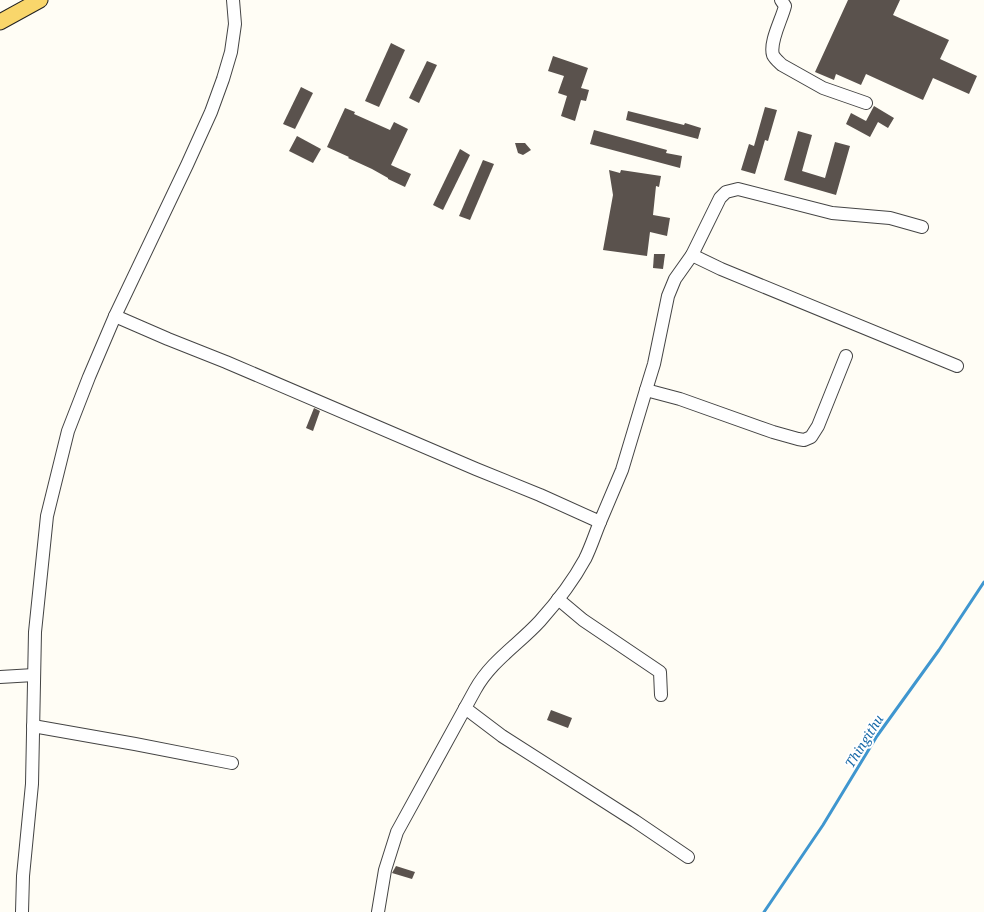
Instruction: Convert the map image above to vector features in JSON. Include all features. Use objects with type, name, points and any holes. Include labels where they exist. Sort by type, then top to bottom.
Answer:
[{"type":"main road","points":[[0,22],[40,0]]},
{"type":"street","points":[[22,912],[23,876],[32,784],[35,632],[46,516],[70,425],[116,316],[169,205],[210,112],[231,52],[235,24],[233,0]]},
{"type":"street","points":[[781,0],[785,6],[773,40],[773,54],[776,60],[823,88],[866,103]]},
{"type":"street","points":[[378,912],[385,870],[397,832],[482,677],[489,668],[530,631],[569,584],[585,558],[622,470],[654,364],[668,296],[675,279],[692,255],[720,198],[726,192],[738,189],[832,213],[890,218],[922,227]]},
{"type":"street","points":[[692,255],[721,270],[957,366]]},
{"type":"street","points":[[116,316],[540,495],[600,522]]},
{"type":"street","points":[[646,390],[680,399],[773,432],[804,440],[811,437],[818,426],[846,356]]},
{"type":"street","points":[[558,598],[583,620],[660,672],[661,695]]},
{"type":"street","points":[[0,677],[34,675]]},
{"type":"street","points":[[465,708],[502,736],[688,857]]},
{"type":"street","points":[[33,726],[232,763]]},
{"type":"building","points":[[848,0],[900,0],[893,15],[949,40],[940,59],[977,76],[969,94],[933,78],[923,100],[866,74],[861,85],[836,74],[834,80],[815,72]]},
{"type":"building","points":[[391,43],[405,50],[379,107],[365,101]]},
{"type":"building","points":[[553,56],[588,68],[581,88],[589,90],[586,101],[581,100],[575,121],[561,116],[567,96],[558,93],[564,76],[548,71]]},
{"type":"building","points":[[427,61],[437,65],[419,103],[409,98]]},
{"type":"building","points":[[301,87],[313,93],[295,129],[283,124]]},
{"type":"building","points":[[874,106],[894,118],[888,128],[878,122],[870,137],[846,124],[851,113],[866,121]]},
{"type":"building","points":[[765,107],[777,110],[768,141],[765,140],[755,174],[741,170],[749,144],[754,146]]},
{"type":"building","points":[[345,108],[355,112],[354,114],[390,130],[394,122],[408,129],[391,165],[411,174],[405,187],[327,147]]},
{"type":"building","points":[[628,111],[684,125],[685,123],[701,128],[698,139],[626,120]]},
{"type":"building","points":[[594,130],[667,150],[666,153],[682,156],[680,168],[590,144]]},
{"type":"building","points":[[798,131],[812,135],[802,171],[825,178],[835,142],[850,146],[836,195],[784,180]]},
{"type":"building","points":[[297,136],[321,149],[313,163],[289,151]]},
{"type":"building","points":[[515,143],[525,143],[531,150],[523,155],[518,153]]},
{"type":"building","points":[[460,149],[470,155],[443,210],[433,205]]},
{"type":"building","points":[[483,160],[494,164],[470,220],[459,216]]},
{"type":"building","points":[[609,170],[620,173],[621,170],[661,176],[659,187],[656,186],[653,215],[670,218],[667,236],[650,232],[647,256],[603,250],[613,195]]},
{"type":"building","points":[[654,254],[665,254],[663,269],[653,268]]},
{"type":"building","points":[[314,408],[320,411],[313,431],[306,428]]},
{"type":"building","points":[[551,710],[572,718],[568,728],[547,720]]},
{"type":"building","points":[[396,866],[415,872],[412,879],[392,873]]},
{"type":"waterway","name":"Thingithu","points":[[764,912],[823,825],[877,736],[939,650],[984,582]]}]
